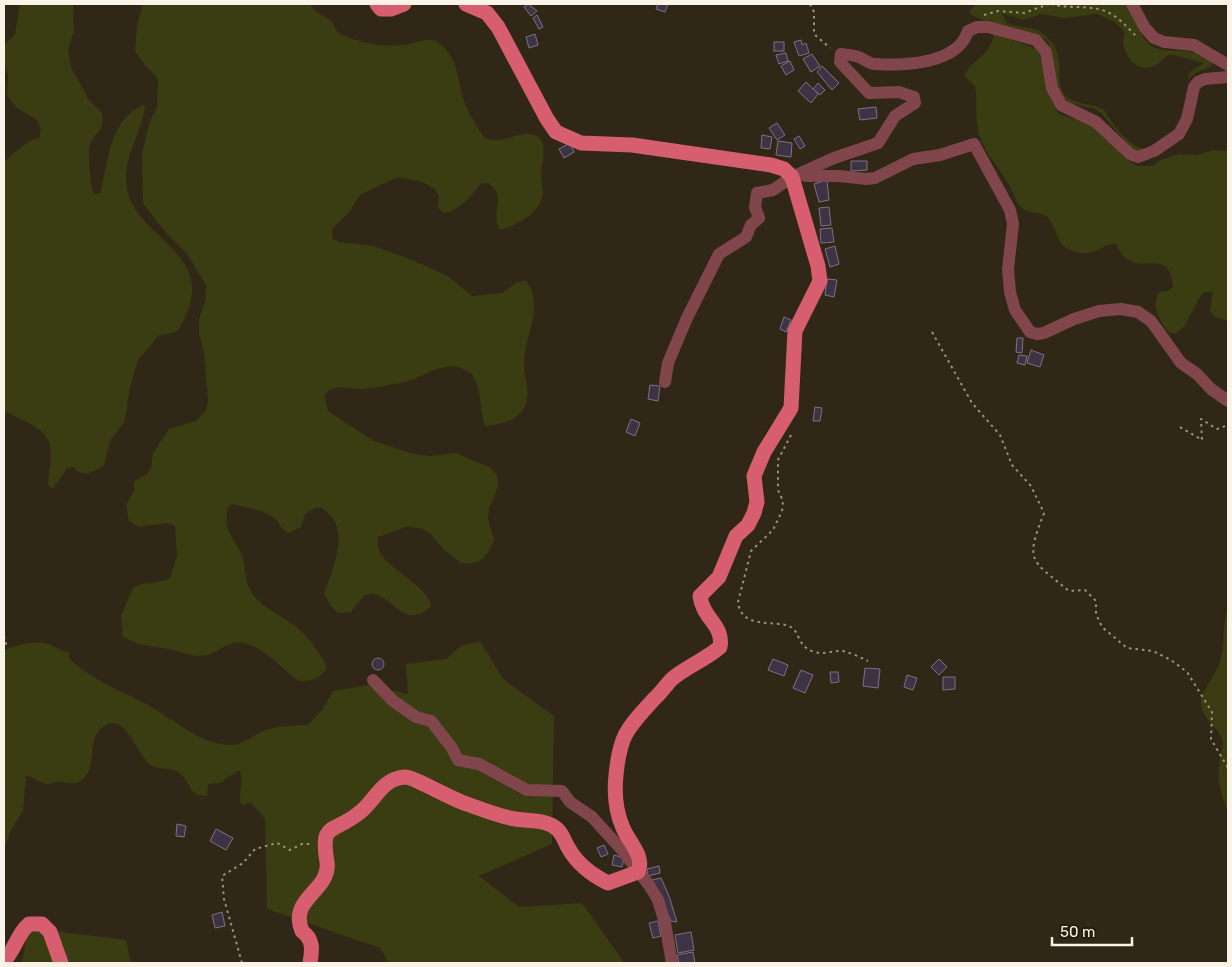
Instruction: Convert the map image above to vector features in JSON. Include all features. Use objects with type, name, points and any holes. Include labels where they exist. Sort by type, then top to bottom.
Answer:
[{"type":"main road","points":[[377,4],[381,9],[391,9],[404,4]]},
{"type":"main road","points":[[310,963],[312,946],[309,936],[302,931],[298,915],[301,907],[326,876],[327,864],[324,841],[330,830],[344,823],[368,806],[383,786],[395,779],[407,777],[467,804],[510,818],[537,821],[557,829],[578,862],[596,877],[608,883],[638,872],[641,865],[638,853],[625,834],[618,816],[614,793],[618,748],[630,725],[673,678],[710,656],[720,647],[719,631],[702,608],[700,596],[719,577],[736,536],[748,524],[754,513],[757,502],[754,476],[764,452],[790,408],[796,331],[820,282],[818,266],[792,177],[784,169],[771,165],[632,145],[581,142],[556,132],[498,27],[487,13],[466,4]]},
{"type":"main road","points":[[4,962],[22,930],[29,924],[42,924],[50,932],[61,963]]},
{"type":"street","points":[[1132,4],[1145,28],[1157,40],[1194,45],[1228,65]]},
{"type":"street","points":[[665,382],[668,363],[687,318],[719,254],[746,236],[751,225],[759,218],[755,207],[757,193],[773,190],[792,177],[834,158],[878,143],[895,116],[915,103],[914,97],[907,93],[869,93],[840,62],[841,54],[858,57],[873,64],[928,62],[942,57],[965,40],[968,31],[983,26],[1033,39],[1041,44],[1046,52],[1052,88],[1061,105],[1096,122],[1130,154],[1138,157],[1154,151],[1179,134],[1187,119],[1194,88],[1198,82],[1205,78],[1228,77]]},
{"type":"street","points":[[792,177],[832,176],[866,180],[875,178],[913,159],[940,155],[974,144],[1010,210],[1013,224],[1008,269],[1010,292],[1015,310],[1030,332],[1044,333],[1074,319],[1099,311],[1121,309],[1138,312],[1151,321],[1181,363],[1198,374],[1212,389],[1228,401]]},
{"type":"street","points":[[373,680],[392,700],[416,717],[431,721],[452,748],[458,760],[479,764],[527,790],[562,791],[570,802],[592,817],[622,850],[658,900],[665,923],[672,963]]},
{"type":"path","points":[[810,4],[814,12],[814,34],[829,48],[841,54]]},
{"type":"path","points":[[982,15],[998,12],[1024,13],[1050,4],[1062,7],[1103,10],[1119,20],[1137,37],[1157,40]]},
{"type":"path","points":[[932,332],[972,403],[1000,435],[1012,465],[1031,486],[1044,513],[1032,545],[1035,560],[1069,591],[1085,590],[1096,600],[1096,614],[1102,627],[1127,648],[1153,651],[1171,660],[1188,672],[1212,712],[1211,739],[1228,768]]},
{"type":"path","points":[[1180,427],[1202,440],[1201,419],[1217,429],[1228,425]]},
{"type":"path","points":[[791,434],[778,460],[778,490],[783,501],[782,511],[773,530],[750,551],[738,602],[739,611],[743,616],[757,621],[792,627],[797,633],[799,640],[808,650],[818,653],[842,651],[868,661]]},
{"type":"path","points":[[4,636],[6,644],[4,648]]},
{"type":"path","points":[[242,963],[224,900],[222,876],[243,863],[255,850],[277,843],[290,850],[302,844],[324,841]]},
{"type":"green space","points":[[20,4],[73,4],[74,31],[68,50],[71,67],[89,100],[102,113],[101,129],[92,139],[89,148],[90,177],[94,194],[100,193],[108,155],[116,131],[131,112],[143,105],[145,107],[126,172],[129,196],[136,211],[183,262],[190,277],[192,294],[186,315],[177,331],[159,335],[138,360],[130,387],[125,421],[110,441],[104,465],[88,473],[81,472],[73,467],[67,468],[53,489],[48,485],[51,453],[47,438],[34,426],[4,411],[4,161],[29,141],[39,138],[41,129],[37,120],[17,108],[7,95],[8,75],[4,63],[4,45],[15,34]]},
{"type":"green space","points":[[143,4],[310,4],[314,10],[332,21],[337,32],[352,39],[377,45],[395,46],[426,40],[435,41],[446,49],[454,62],[466,105],[472,118],[487,139],[501,140],[530,134],[540,139],[544,148],[541,174],[543,191],[540,203],[525,219],[511,226],[499,229],[496,216],[497,193],[488,183],[480,184],[460,206],[444,213],[438,208],[439,196],[435,189],[422,182],[398,177],[360,195],[350,211],[332,229],[333,239],[339,242],[374,246],[412,260],[448,276],[472,296],[502,293],[516,283],[525,280],[531,289],[534,299],[534,310],[524,363],[527,401],[522,411],[513,419],[497,425],[485,426],[476,381],[469,372],[451,366],[434,370],[400,383],[363,389],[336,387],[327,391],[324,396],[328,411],[374,441],[413,454],[430,456],[456,453],[491,468],[498,477],[498,487],[489,508],[488,519],[494,540],[486,555],[474,563],[461,563],[443,549],[430,533],[420,528],[406,527],[378,537],[378,547],[383,556],[391,565],[421,589],[428,598],[431,606],[421,614],[412,615],[403,612],[380,596],[372,594],[364,596],[351,612],[338,613],[331,606],[324,594],[338,549],[338,531],[333,518],[322,508],[315,508],[305,514],[301,527],[289,533],[284,531],[275,519],[266,513],[232,504],[228,507],[228,527],[243,558],[247,583],[252,593],[262,604],[300,630],[315,647],[327,667],[319,677],[308,681],[299,681],[274,660],[247,644],[231,644],[208,655],[198,656],[142,644],[123,637],[121,616],[133,588],[170,578],[177,556],[175,526],[166,523],[139,527],[129,521],[126,505],[134,491],[134,481],[147,474],[151,468],[153,453],[169,429],[196,421],[206,410],[208,401],[204,352],[199,334],[199,319],[205,302],[206,285],[187,254],[165,232],[143,203],[142,153],[149,124],[157,106],[158,82],[156,76],[143,63],[135,51],[137,25]]},
{"type":"green space","points":[[977,4],[1124,4],[1132,14],[1143,37],[1152,46],[1166,50],[1197,53],[1212,62],[1212,66],[1197,72],[1187,80],[1190,72],[1204,63],[1170,54],[1151,67],[1140,67],[1132,62],[1126,52],[1123,45],[1124,31],[1115,22],[1097,14],[1064,18],[1042,14],[1023,20],[1002,13],[1007,23],[1037,30],[1050,40],[1056,49],[1061,89],[1065,95],[1073,101],[1104,110],[1117,129],[1129,141],[1141,148],[1148,149],[1140,152],[1130,147],[1101,113],[1095,109],[1063,101],[1054,84],[1052,50],[1046,40],[1029,31],[974,16],[969,11]]},
{"type":"green space","points":[[994,33],[1037,49],[1051,99],[1059,114],[1090,124],[1107,137],[1123,156],[1137,166],[1153,166],[1161,160],[1179,154],[1197,155],[1213,150],[1228,151],[1228,321],[1214,316],[1210,312],[1213,292],[1205,292],[1201,295],[1184,327],[1176,333],[1170,333],[1160,320],[1156,308],[1157,296],[1160,292],[1168,291],[1173,287],[1170,273],[1165,266],[1132,262],[1124,256],[1116,244],[1107,245],[1088,253],[1073,251],[1060,242],[1046,216],[1025,210],[1020,206],[1005,177],[987,152],[980,138],[978,133],[975,86],[965,77],[970,66],[988,49]]},
{"type":"green space","points":[[1228,609],[1228,810],[1221,791],[1219,778],[1219,765],[1223,746],[1222,739],[1205,716],[1201,706],[1201,699],[1222,656]]},
{"type":"green space","points":[[480,641],[503,679],[554,716],[552,844],[479,876],[519,907],[582,903],[623,961],[621,963],[389,963],[380,948],[267,909],[265,819],[251,802],[244,805],[240,802],[242,779],[240,771],[237,771],[220,783],[208,784],[207,796],[197,795],[178,772],[149,764],[125,730],[113,723],[99,730],[95,737],[89,769],[86,776],[80,781],[47,784],[26,776],[23,811],[12,828],[4,849],[4,650],[20,645],[37,643],[48,644],[70,652],[69,658],[87,673],[148,705],[198,736],[220,744],[236,745],[271,728],[308,725],[323,709],[333,691],[369,685],[408,694],[406,664],[446,659],[461,646]]},
{"type":"green space","points":[[28,928],[126,940],[131,963],[22,963]]},
{"type":"building","points":[[528,4],[537,11],[531,16],[524,7]]},
{"type":"building","points":[[658,4],[668,4],[665,12],[656,9]]},
{"type":"building","points":[[537,15],[543,27],[539,29],[533,18]]},
{"type":"building","points":[[535,34],[538,45],[529,48],[526,37]]},
{"type":"building","points":[[801,40],[802,45],[806,43],[809,53],[799,56],[794,42]]},
{"type":"building","points":[[774,42],[784,42],[784,51],[774,51]]},
{"type":"building","points":[[786,53],[788,61],[779,64],[776,55]]},
{"type":"building","points":[[812,54],[820,66],[811,72],[803,59]]},
{"type":"building","points":[[790,61],[794,70],[786,75],[781,66]]},
{"type":"building","points":[[822,66],[839,83],[832,90],[817,72]]},
{"type":"building","points":[[806,82],[818,94],[811,103],[798,91]]},
{"type":"building","points":[[818,83],[825,90],[820,95],[813,89]]},
{"type":"building","points":[[876,107],[877,118],[860,120],[858,109]]},
{"type":"building","points":[[777,123],[785,135],[777,140],[769,128]]},
{"type":"building","points":[[762,135],[772,137],[770,149],[761,148]]},
{"type":"building","points":[[799,136],[805,146],[800,149],[794,139]]},
{"type":"building","points":[[778,141],[792,143],[791,157],[776,155]]},
{"type":"building","points":[[570,143],[574,152],[564,158],[559,149]]},
{"type":"building","points":[[851,161],[867,161],[867,170],[851,171]]},
{"type":"building","points":[[827,180],[829,200],[819,202],[814,184]]},
{"type":"building","points":[[829,207],[831,225],[821,226],[819,208]]},
{"type":"building","points":[[832,228],[834,242],[821,243],[820,229]]},
{"type":"building","points":[[835,246],[839,264],[830,267],[825,249]]},
{"type":"building","points":[[827,279],[837,280],[834,297],[825,295]]},
{"type":"building","points":[[784,317],[791,320],[786,332],[780,329]]},
{"type":"building","points":[[1017,338],[1023,338],[1022,353],[1016,352]]},
{"type":"building","points":[[1031,350],[1044,355],[1040,367],[1027,363]]},
{"type":"building","points":[[1019,355],[1027,356],[1025,365],[1017,363]]},
{"type":"building","points":[[650,385],[660,386],[658,401],[648,399]]},
{"type":"building","points":[[815,407],[822,408],[820,421],[813,421]]},
{"type":"building","points":[[631,419],[640,423],[635,436],[626,432]]},
{"type":"building","points":[[380,658],[383,659],[383,669],[376,670],[373,669],[372,662],[373,659]]},
{"type":"building","points":[[773,659],[788,665],[784,676],[768,670]]},
{"type":"building","points":[[939,659],[947,667],[939,675],[931,667]]},
{"type":"building","points":[[865,668],[880,669],[878,688],[863,686]]},
{"type":"building","points":[[801,670],[813,675],[805,693],[793,688]]},
{"type":"building","points":[[830,672],[838,672],[839,682],[831,683]]},
{"type":"building","points":[[907,675],[917,678],[913,690],[904,687]]},
{"type":"building","points":[[943,677],[955,677],[955,689],[943,690]]},
{"type":"building","points":[[177,824],[186,826],[184,837],[176,836]]},
{"type":"building","points":[[216,829],[233,838],[226,850],[210,841]]},
{"type":"building","points":[[604,845],[608,854],[601,857],[597,848]]},
{"type":"building","points":[[614,855],[624,858],[622,867],[612,865]]},
{"type":"building","points":[[659,866],[660,873],[648,876],[647,869]]},
{"type":"building","points":[[661,878],[677,922],[671,921],[652,880]]},
{"type":"building","points":[[222,912],[225,926],[215,928],[212,915]]},
{"type":"building","points":[[658,921],[661,936],[653,938],[649,923]]},
{"type":"building","points":[[691,932],[694,950],[678,953],[675,935]]},
{"type":"building","points":[[693,952],[695,963],[679,963],[677,955]]}]
